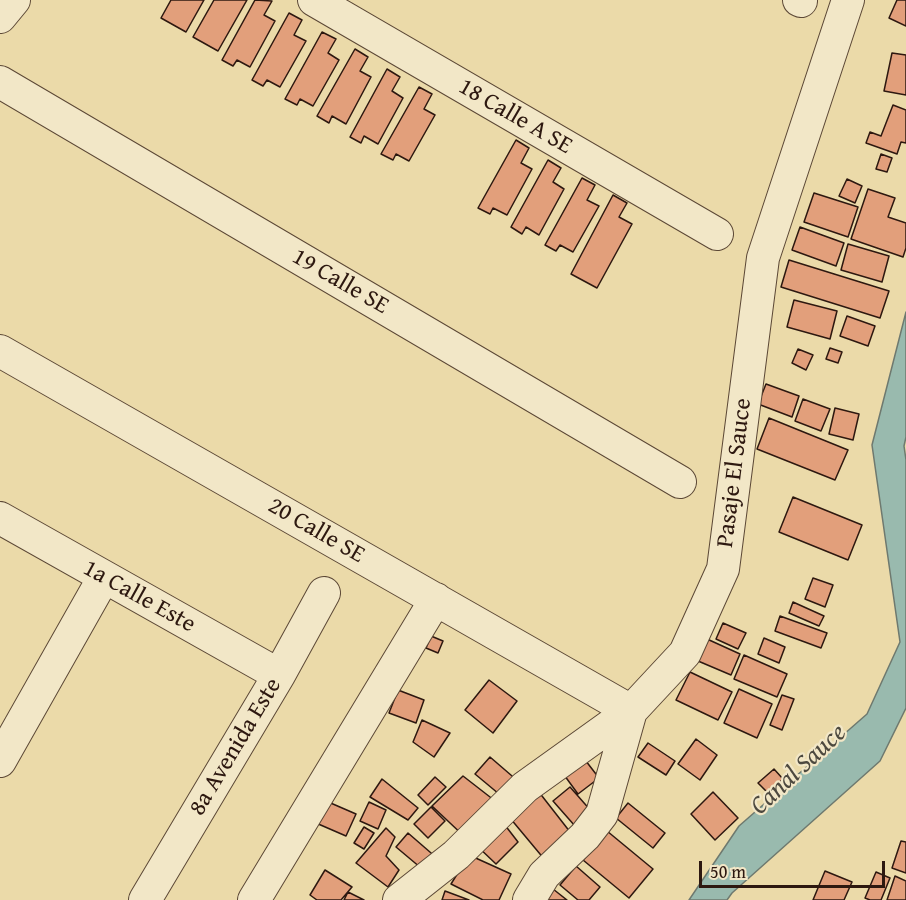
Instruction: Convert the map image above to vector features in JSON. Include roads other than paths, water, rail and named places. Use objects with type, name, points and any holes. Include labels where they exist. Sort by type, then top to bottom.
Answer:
[{"type":"street","points":[[0,17],[14,0]]},
{"type":"street","name":"18 Calle A SE","points":[[314,0],[717,234]]},
{"type":"street","name":"Pasaje El Sauce","points":[[529,900],[544,875],[585,836],[602,814],[631,711],[685,652],[723,569],[764,258],[848,0]]},
{"type":"street","name":"19 Calle SE","points":[[0,82],[680,482]]},
{"type":"street","name":"20 Calle SE","points":[[0,351],[631,711]]},
{"type":"street","name":"1a Calle Este","points":[[0,518],[279,675]]},
{"type":"street","points":[[0,760],[104,577]]},
{"type":"street","name":"8a Avenida Este","points":[[145,900],[279,675],[324,593]]},
{"type":"street","points":[[254,900],[436,599]]},
{"type":"street","points":[[399,900],[456,855],[525,787],[631,711]]},
{"type":"water","points":[[906,312],[906,437],[904,446],[906,460],[906,708],[880,761],[732,893],[727,900],[689,900],[739,826],[867,714],[900,642],[872,445]]},
{"type":"water label","name":"Canal Sauce","points":[[799,770]]}]
